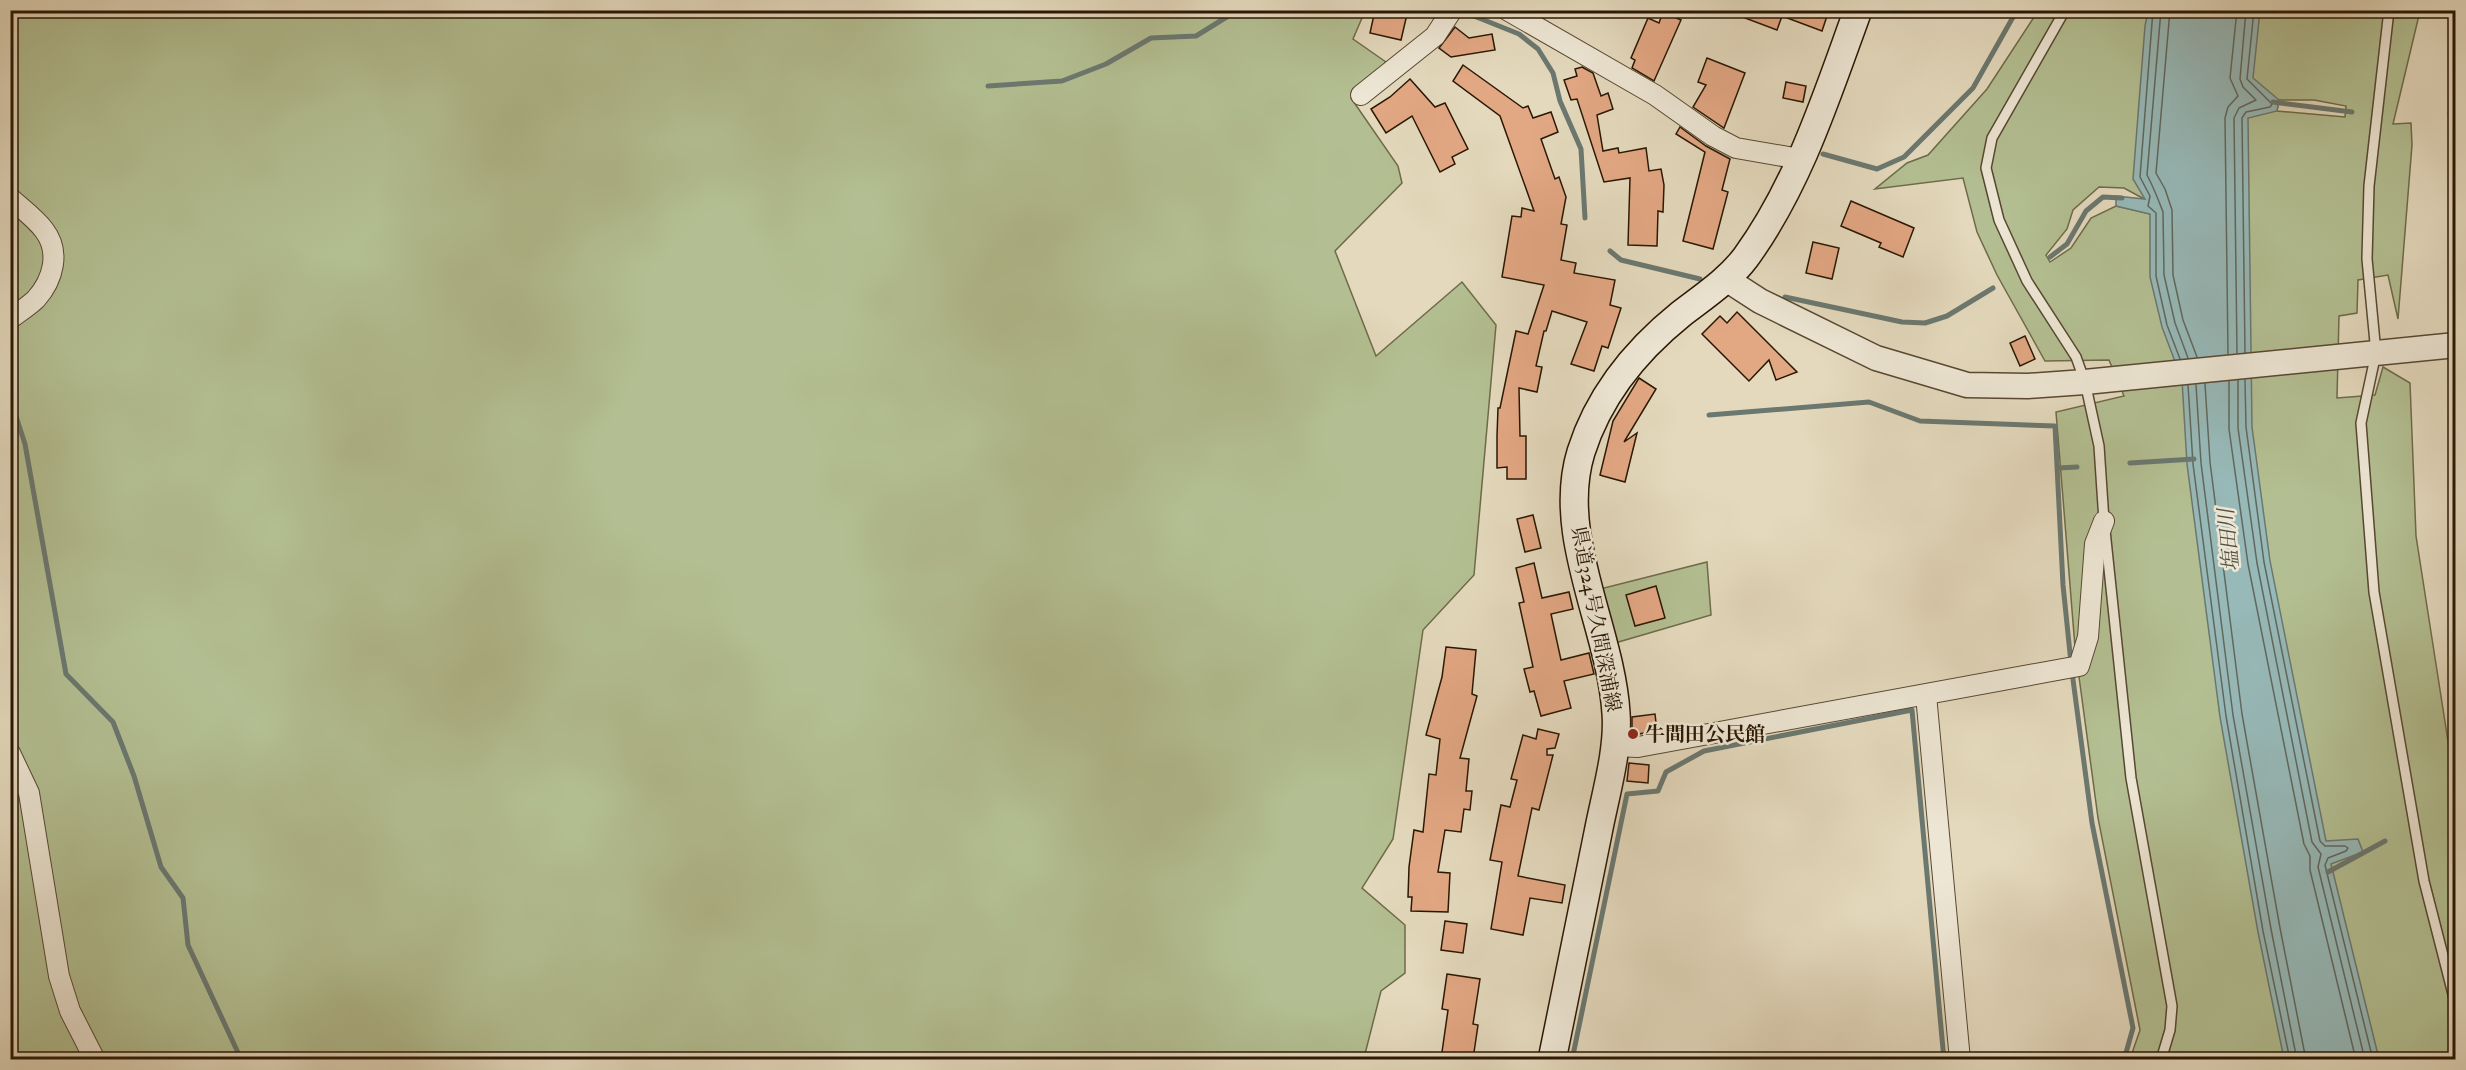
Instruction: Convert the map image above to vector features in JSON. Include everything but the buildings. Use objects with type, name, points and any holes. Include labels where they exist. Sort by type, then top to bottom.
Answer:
[{"type":"main road","name":"県道324号久間深浦線","points":[[1552,1059],[1614,746],[1617,715],[1611,676],[1578,541],[1574,496],[1580,454],[1598,410],[1623,370],[1657,334],[1725,279],[1744,260],[1773,217],[1820,114],[1858,10]]},
{"type":"street","points":[[1507,10],[1655,94],[1713,136],[1736,148],[1800,159]]},
{"type":"street","points":[[1361,94],[1435,36],[1451,13]]},
{"type":"street","points":[[10,198],[44,230],[51,242],[54,262],[50,279],[36,299],[10,319]]},
{"type":"street","points":[[1725,279],[1760,301],[1876,358],[1967,385],[2028,386],[2085,382],[2456,345]]},
{"type":"street","points":[[1614,746],[1638,747],[2079,666],[2088,637],[2094,544],[2104,521]]},
{"type":"street","points":[[1926,695],[1960,1059]]},
{"type":"street","points":[[10,753],[29,793],[59,976],[70,1011],[95,1059]]},
{"type":"lane","points":[[2065,10],[1992,138],[1986,168],[1999,220],[2022,271],[2076,357],[2085,382],[2099,446],[2104,521],[2131,778],[2172,1006],[2170,1030],[2161,1059]]},
{"type":"lane","points":[[2389,10],[2368,186],[2367,259],[2376,353],[2361,423],[2374,592],[2424,881],[2456,1006]]},
{"type":"green space","points":[[10,11],[1365,11],[1353,39],[1386,62],[1351,98],[1398,166],[1402,183],[1335,251],[1376,356],[1462,282],[1496,325],[1474,575],[1423,630],[1393,839],[1362,888],[1405,925],[1405,973],[1381,991],[1365,1054],[1340,1056],[1338,1060],[11,1059]]},
{"type":"green space","points":[[2038,11],[2168,11],[2146,200],[2124,188],[2099,187],[2073,210],[2067,229],[2046,255],[2050,262],[2071,248],[2091,218],[2116,206],[2150,214],[2162,207],[2321,1059],[2168,1060],[2151,1057],[2150,1059],[2130,1059],[2140,1030],[2098,818],[2075,647],[2056,412],[2124,396],[2109,360],[2045,361],[1997,275],[1977,232],[1963,178],[1875,189],[1907,163],[1928,155],[1987,89]]},
{"type":"green space","points":[[2212,11],[2420,11],[2393,124],[2411,123],[2412,145],[2398,319],[2388,275],[2358,280],[2357,313],[2339,316],[2337,398],[2375,395],[2383,367],[2410,383],[2416,536],[2455,786],[2455,1059],[2344,1059],[2257,674]],"holes":[[[2279,100],[2314,100],[2346,106],[2345,117],[2277,111]]]},
{"type":"green space","points":[[1707,562],[1711,615],[1615,643],[1600,589]]},
{"type":"water","name":"塩田川","points":[[2148,11],[2260,11],[2253,78],[2279,100],[2277,111],[2248,118],[2252,427],[2270,561],[2326,841],[2358,839],[2363,852],[2331,864],[2379,1059],[2284,1059],[2258,932],[2220,717],[2187,464],[2182,380],[2162,327],[2150,277],[2150,214],[2116,206],[2116,196],[2145,199],[2133,179]]},
{"type":"waterway","points":[[988,86],[1062,81],[1106,64],[1151,38],[1196,36],[1238,10]]},
{"type":"waterway","points":[[1459,10],[1519,34],[1538,49],[1553,73],[1560,101],[1581,149],[1585,218]]},
{"type":"waterway","points":[[1823,154],[1877,169],[1904,157],[1973,88],[2017,10]]},
{"type":"waterway","points":[[2273,102],[2352,112]]},
{"type":"waterway","points":[[2450,114],[2456,114]]},
{"type":"waterway","points":[[2050,257],[2067,244],[2086,211],[2103,197],[2122,198]]},
{"type":"waterway","points":[[1610,251],[1621,260],[1700,279]]},
{"type":"waterway","points":[[1785,297],[1902,322],[1925,323],[1947,316],[1993,288]]},
{"type":"waterway","points":[[10,398],[25,444],[66,674],[113,722],[134,776],[161,867],[183,898],[188,945],[240,1057],[247,1060]]},
{"type":"waterway","points":[[1709,415],[1869,402],[1920,421],[2055,426],[2063,585],[2071,663]]},
{"type":"waterway","points":[[2130,463],[2194,459]]},
{"type":"waterway","points":[[2058,468],[2077,467]]},
{"type":"waterway","points":[[2072,672],[2092,823],[2133,1028],[2124,1060]]},
{"type":"waterway","points":[[1572,1060],[1627,794],[1658,791],[1666,772],[1704,751],[1912,710],[1944,1060]]},
{"type":"waterway","points":[[2450,833],[2456,831]]},
{"type":"waterway","points":[[2328,872],[2385,841]]},
{"type":"place","name":"牛間田公民館","points":[[1633,734]]}]
